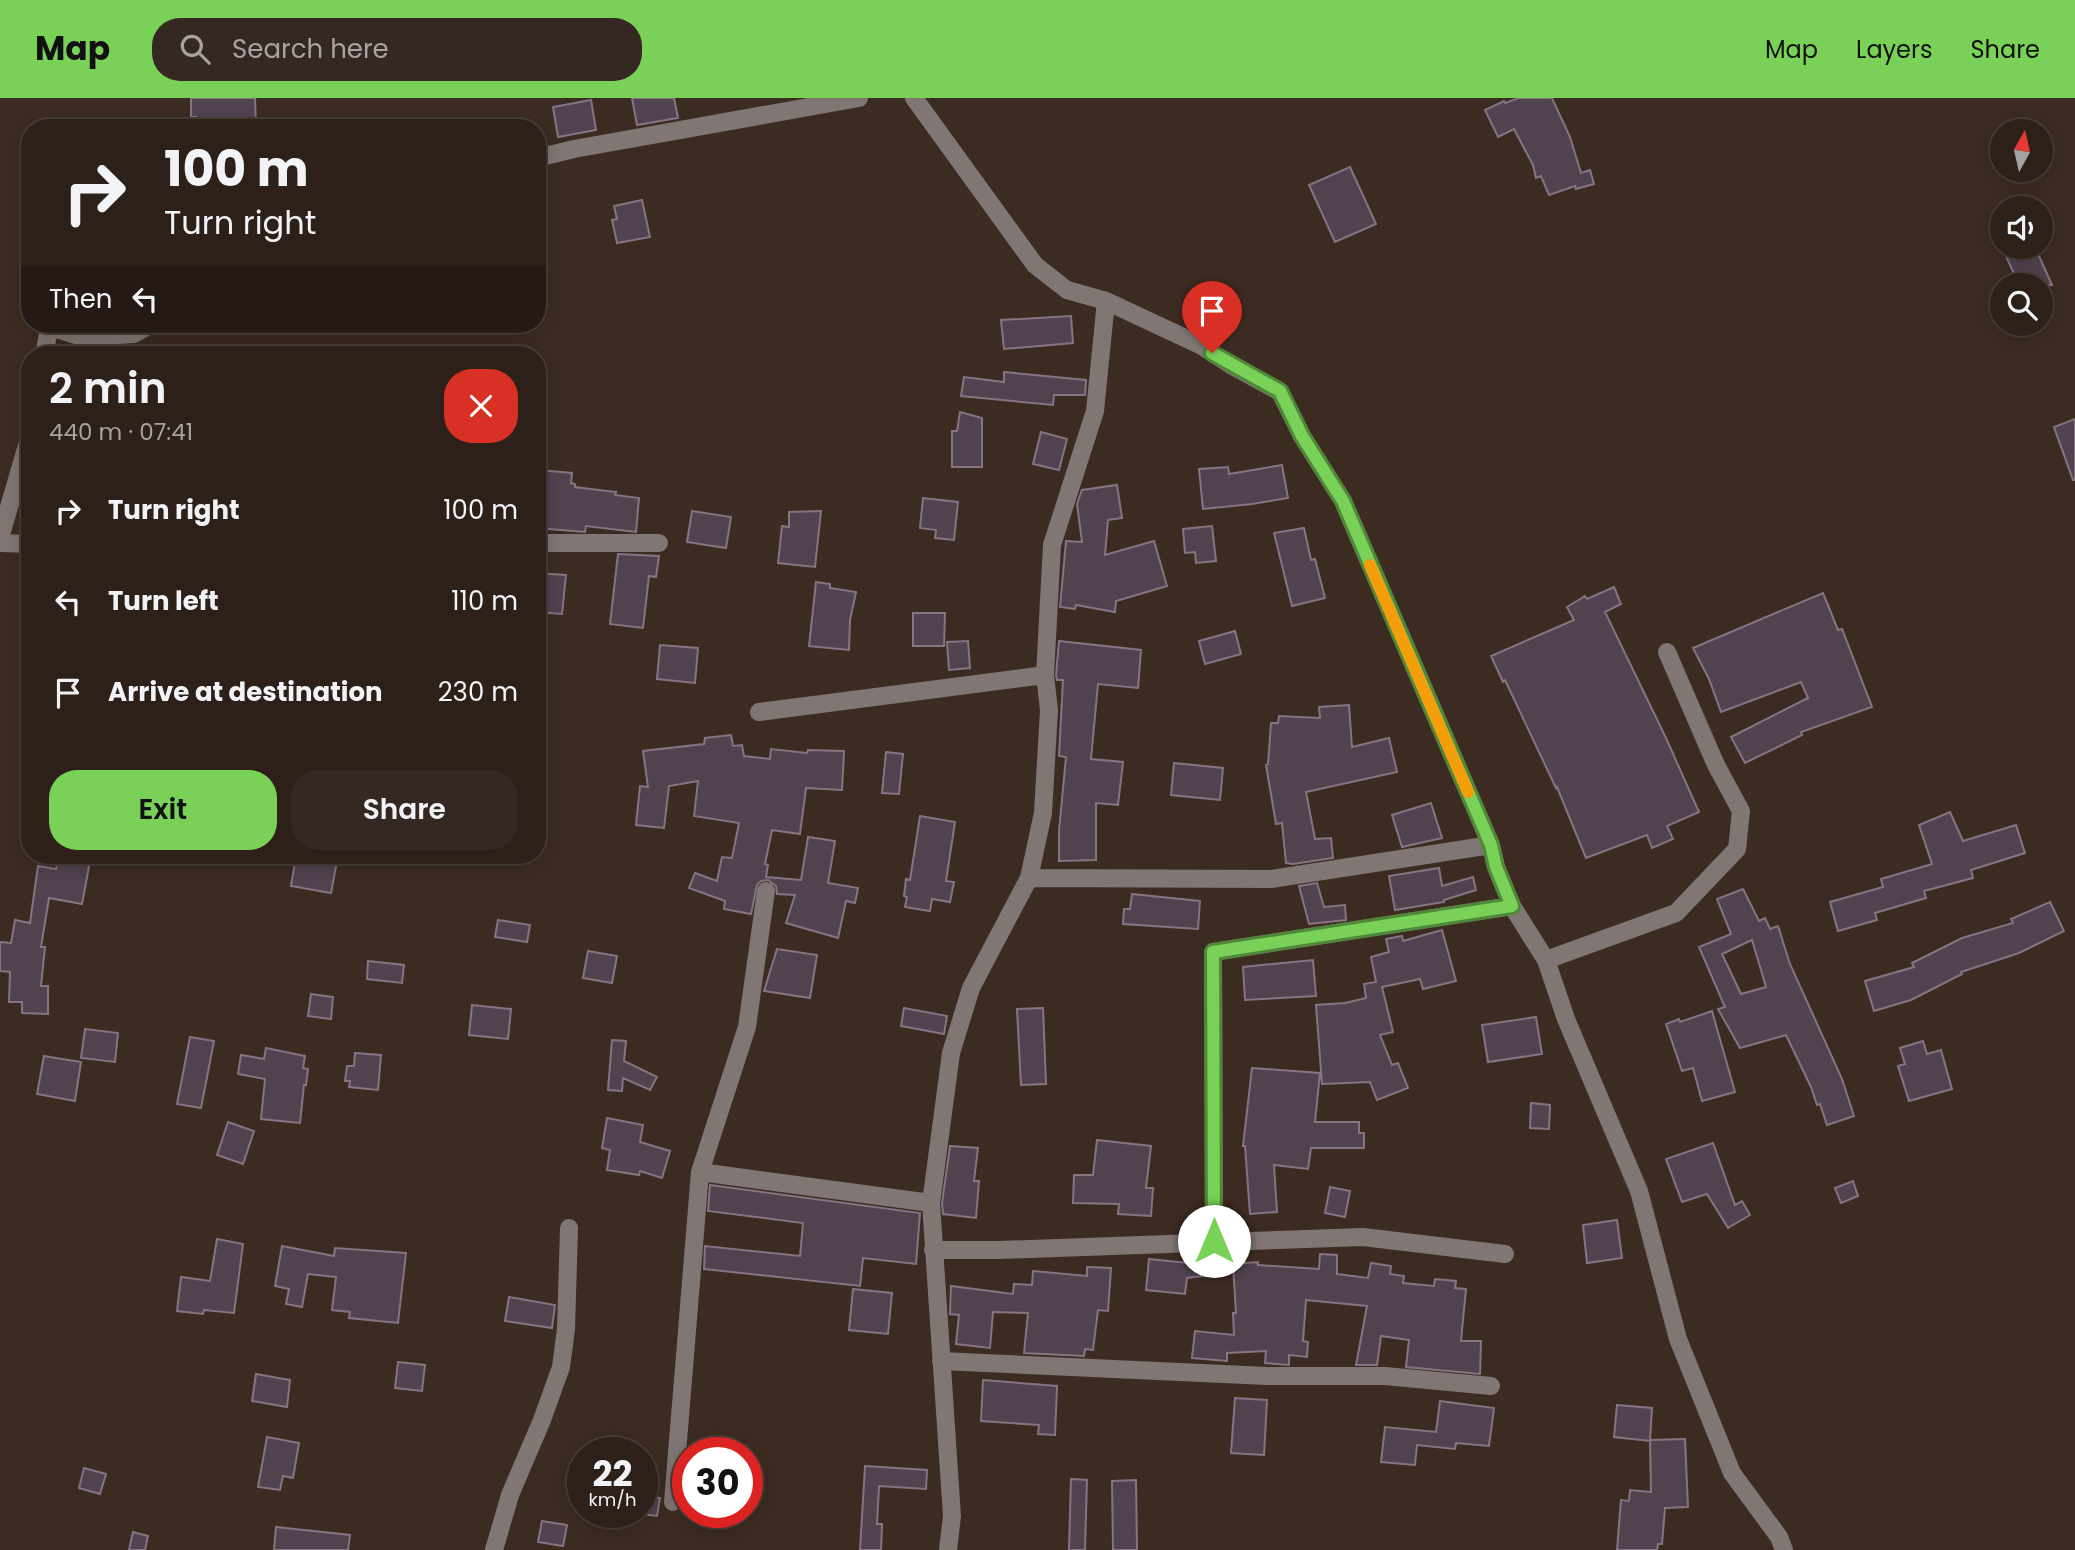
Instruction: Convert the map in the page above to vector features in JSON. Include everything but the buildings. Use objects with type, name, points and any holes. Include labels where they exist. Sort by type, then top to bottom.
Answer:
[{"type":"street","points":[[546,156],[859,98]]},
{"type":"street","points":[[914,98],[1035,265],[1067,290],[1106,301],[1200,345],[1280,391],[1302,436],[1343,501],[1491,845],[1496,867],[1512,906],[1546,960],[1566,1019],[1639,1191],[1678,1339],[1732,1473],[1779,1537],[1783,1550]]},
{"type":"street","points":[[948,1550],[952,1516],[931,1203],[951,1053],[971,988],[1029,878],[1043,813],[1049,710],[1045,675],[1052,545],[1095,411],[1106,301]]},
{"type":"street","points":[[71,333],[82,337],[136,333]]},
{"type":"street","points":[[21,466],[0,540],[21,543]]},
{"type":"street","points":[[546,544],[659,542]]},
{"type":"street","points":[[1546,960],[1676,913],[1737,849],[1741,811],[1716,765],[1667,652]]},
{"type":"street","points":[[759,712],[1045,675]]},
{"type":"street","points":[[1029,878],[1271,879],[1491,845]]},
{"type":"street","points":[[678,1437],[700,1172],[747,1027],[766,891]]},
{"type":"street","points":[[1214,1241],[1213,952],[1512,906]]},
{"type":"street","points":[[700,1172],[931,1203]]},
{"type":"street","points":[[494,1550],[510,1494],[542,1420],[561,1367],[566,1329],[569,1228]]},
{"type":"street","points":[[933,1250],[999,1251],[1363,1237],[1505,1254]]},
{"type":"street","points":[[941,1361],[1267,1376],[1385,1376],[1491,1386]]},
{"type":"slow traffic","points":[[1370,565],[1468,792]]},
{"type":"route","points":[[1212,353],[1280,391],[1302,436],[1343,501],[1491,845],[1496,867],[1512,906],[1213,952],[1214,1241]]}]
